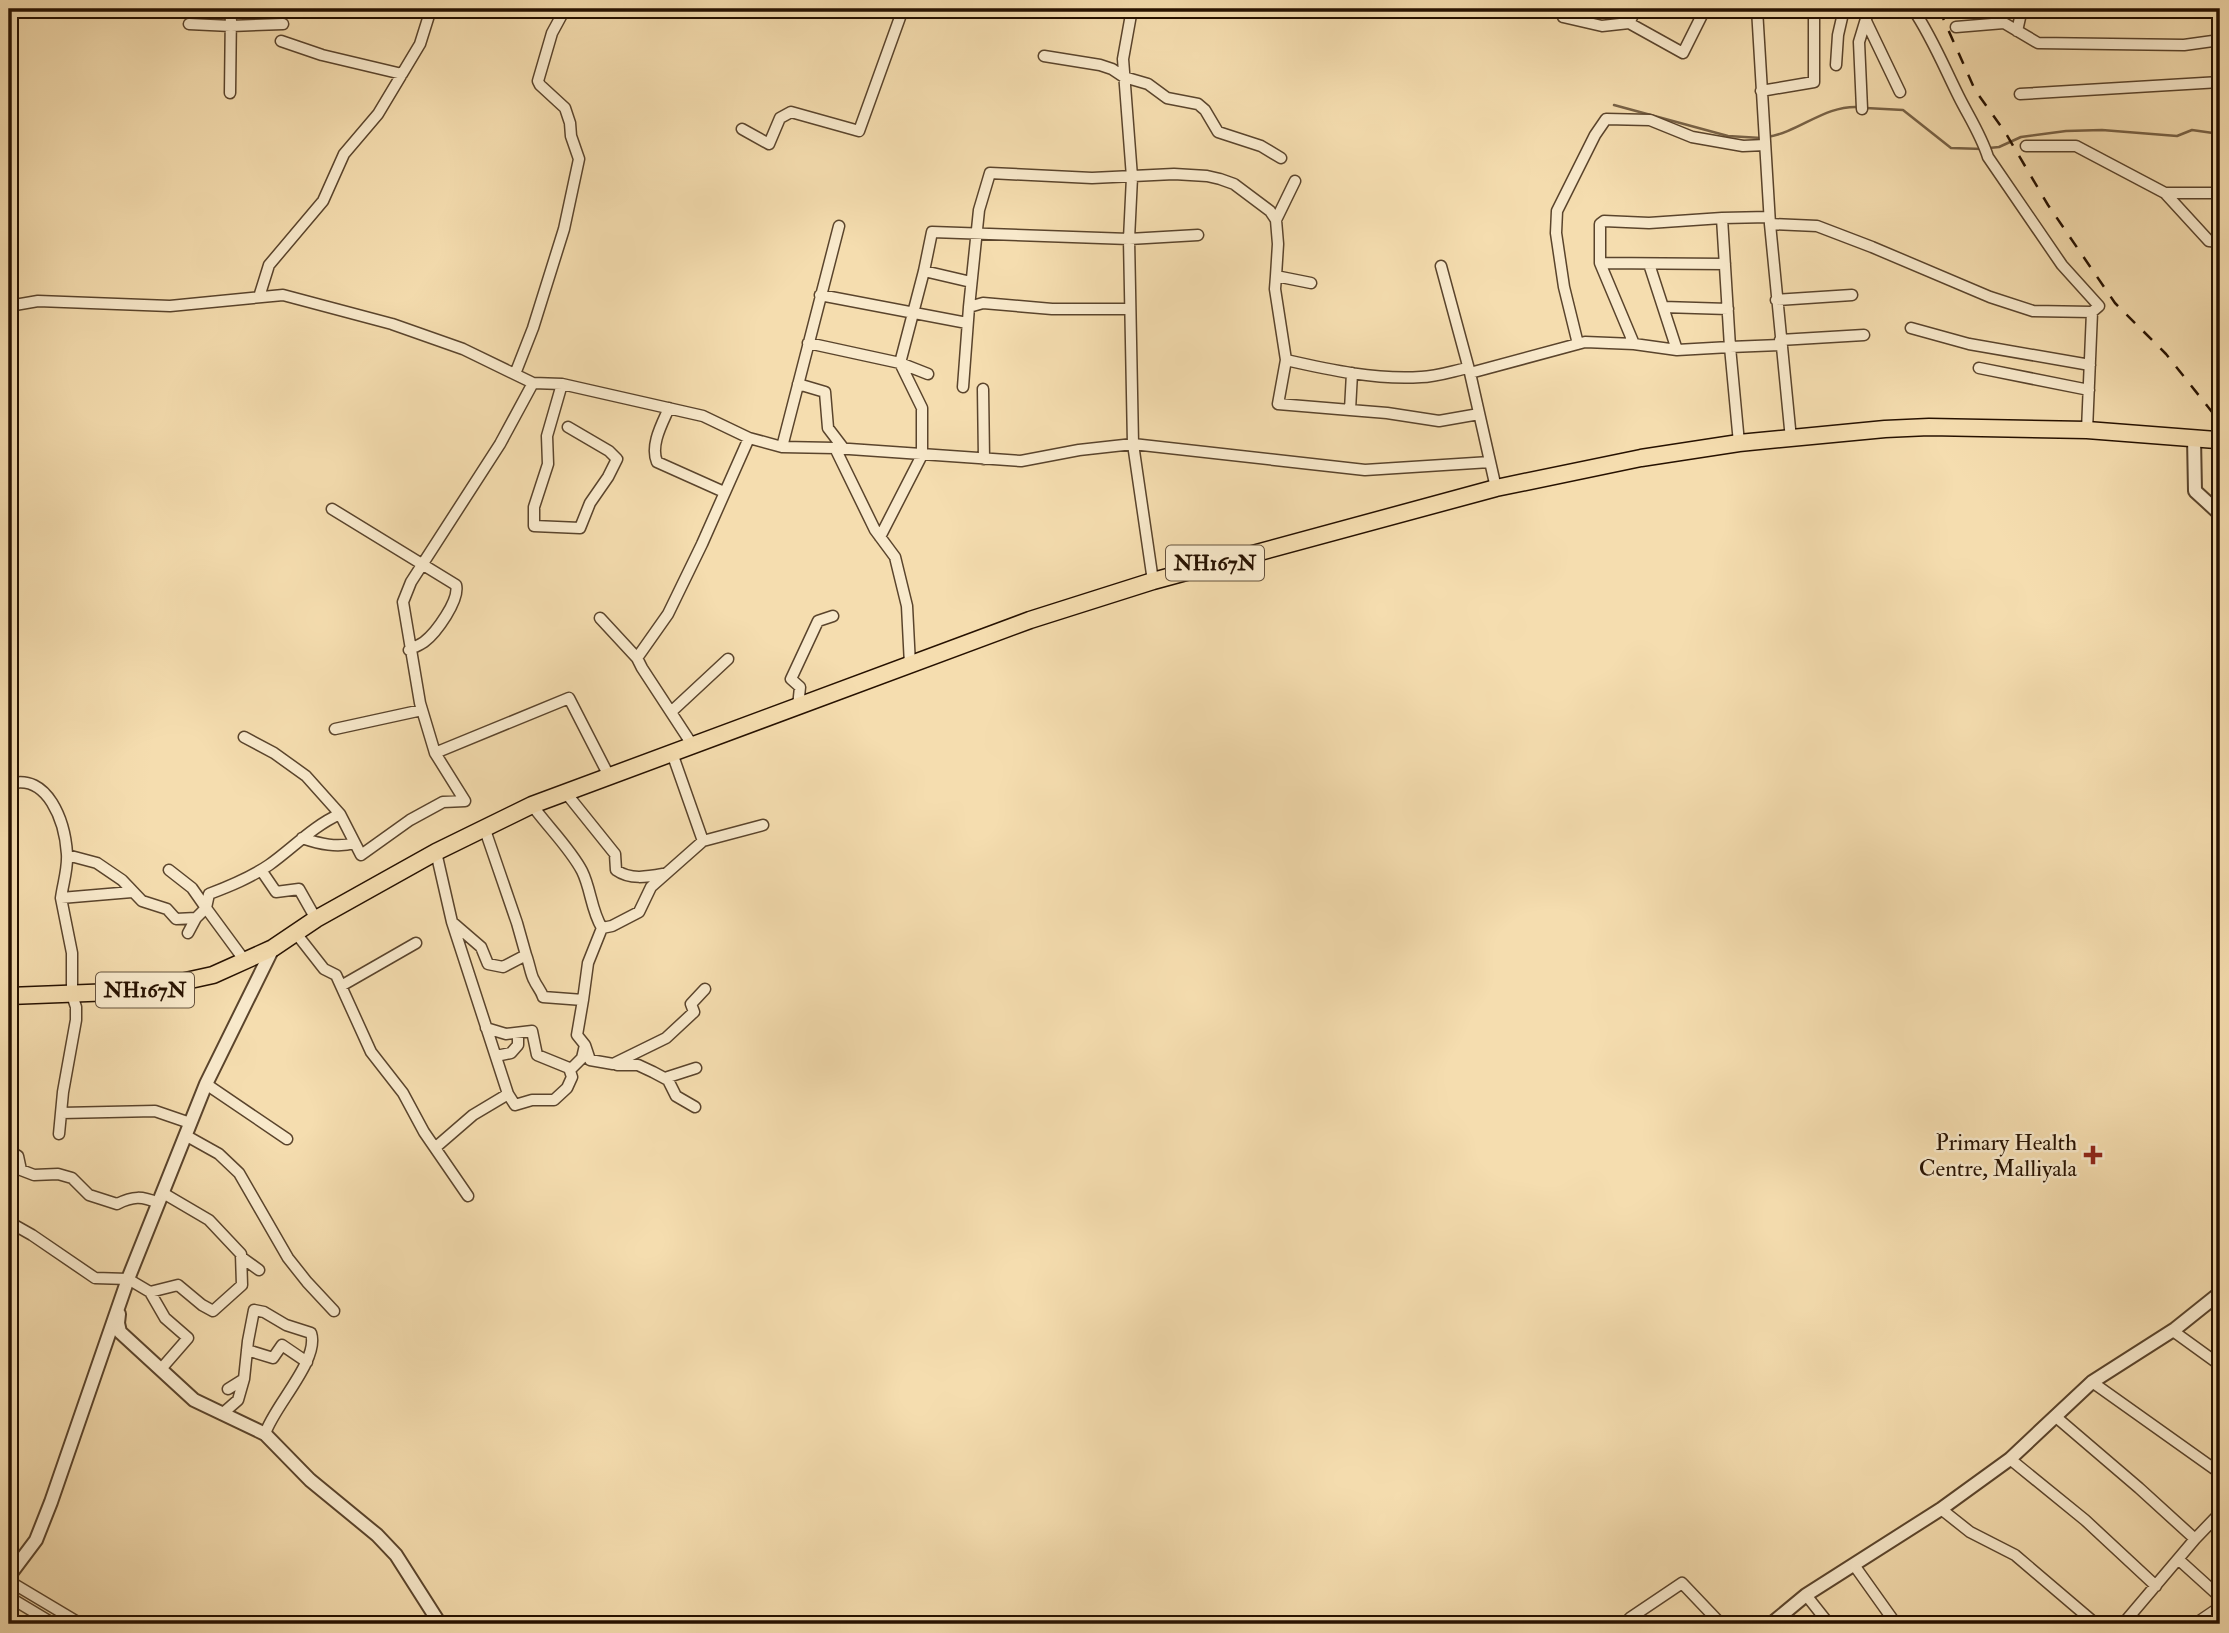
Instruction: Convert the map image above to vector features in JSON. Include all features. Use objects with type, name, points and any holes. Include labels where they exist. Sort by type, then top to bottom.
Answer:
[{"type":"highway","name":"NH167N","points":[[9,996],[140,990],[213,975],[273,948],[316,919],[436,852],[532,805],[1030,620],[1153,580],[1496,488],[1641,458],[1739,443],[1929,427],[2087,430],[2216,440],[2220,438]]},
{"type":"street","points":[[230,93],[231,9]]},
{"type":"street","points":[[259,297],[269,265],[323,201],[344,153],[378,114],[420,44],[431,9]]},
{"type":"street","points":[[515,374],[533,328],[564,229],[579,159],[570,136],[570,122],[565,108],[538,81],[552,33],[565,9]]},
{"type":"street","points":[[742,129],[769,145],[780,118],[791,112],[859,131],[903,9]]},
{"type":"street","points":[[1132,9],[1123,60],[1132,177],[1129,239],[1133,444],[1153,580]]},
{"type":"street","points":[[1566,9],[1563,16],[1602,26],[1629,23],[1683,53],[1705,9]]},
{"type":"street","points":[[1629,23],[1636,9]]},
{"type":"street","points":[[1757,9],[1776,300],[1791,439]]},
{"type":"street","points":[[1761,91],[1814,82],[1816,9]]},
{"type":"street","points":[[1836,65],[1838,34],[1844,9]]},
{"type":"street","points":[[1862,109],[1859,42],[1869,9]]},
{"type":"street","points":[[1634,344],[1600,263],[1599,226],[1602,222],[1650,223],[1722,218],[1817,226],[1990,297],[2033,311],[2092,312],[2099,306],[2062,265],[1988,157],[1983,140],[1925,27],[1913,9]]},
{"type":"street","points":[[2017,31],[2022,9]]},
{"type":"street","points":[[1866,20],[1900,92]]},
{"type":"street","points":[[1956,27],[2004,23],[2038,43],[2184,45],[2220,40]]},
{"type":"street","points":[[189,24],[284,24]]},
{"type":"street","points":[[281,41],[322,55],[402,74]]},
{"type":"street","points":[[1044,56],[1100,65],[1124,77],[1147,84],[1167,98],[1198,104],[1205,110],[1218,132],[1261,146],[1281,158]]},
{"type":"street","points":[[2020,94],[2220,82]]},
{"type":"street","points":[[1578,344],[1564,287],[1556,233],[1557,211],[1595,135],[1606,119],[1650,120],[1692,137],[1743,146],[1765,145]]},
{"type":"street","points":[[2026,146],[2076,146],[2165,192],[2209,242],[2220,243]]},
{"type":"street","points":[[963,387],[979,210],[989,173],[1092,178],[1174,174],[1207,176],[1234,184],[1270,211],[1276,220],[1278,244],[1275,289],[1286,360],[1278,404],[1387,413],[1439,421],[1479,414]]},
{"type":"street","points":[[1276,220],[1295,181]]},
{"type":"street","points":[[2165,192],[2220,193]]},
{"type":"street","points":[[1722,218],[1739,443]]},
{"type":"street","points":[[782,447],[839,226]]},
{"type":"street","points":[[880,537],[922,456],[922,408],[900,363],[932,232],[1129,239],[1198,235]]},
{"type":"street","points":[[1600,263],[1725,264]]},
{"type":"street","points":[[1649,264],[1678,350]]},
{"type":"street","points":[[1441,266],[1469,370],[1496,488]]},
{"type":"street","points":[[924,271],[971,282]]},
{"type":"street","points":[[1276,276],[1311,282]]},
{"type":"street","points":[[9,306],[38,301],[170,306],[283,295],[392,324],[463,349],[533,383],[562,384],[702,415],[749,438],[782,447],[840,448],[1020,461],[1079,450],[1133,444],[1365,470],[1490,462]]},
{"type":"street","points":[[820,295],[967,323]]},
{"type":"street","points":[[1776,300],[1852,295]]},
{"type":"street","points":[[969,307],[984,303],[1052,309],[1130,309]]},
{"type":"street","points":[[1663,307],[1728,309]]},
{"type":"street","points":[[2087,430],[2092,312]]},
{"type":"street","points":[[1911,328],[1969,344],[2090,365]]},
{"type":"street","points":[[1286,360],[1380,377],[1422,377],[1469,370],[1586,342],[1634,344],[1678,350],[1864,335]]},
{"type":"street","points":[[808,343],[900,363],[929,374]]},
{"type":"street","points":[[1979,369],[2089,390]]},
{"type":"street","points":[[1350,410],[1352,373]]},
{"type":"street","points":[[244,737],[274,752],[306,776],[340,814],[361,855],[410,820],[443,802],[465,801],[435,753],[422,710],[403,602],[422,564],[500,444],[533,383]]},
{"type":"street","points":[[562,384],[548,436],[548,464],[534,507],[534,526],[580,528],[590,503],[617,459],[609,451],[568,427]]},
{"type":"street","points":[[798,384],[825,392],[828,428],[840,448],[880,537],[895,557],[906,606],[910,666]]},
{"type":"street","points":[[983,389],[984,459]]},
{"type":"street","points":[[669,408],[657,436],[654,457],[657,462],[724,492]]},
{"type":"street","points":[[637,658],[668,614],[749,438]]},
{"type":"street","points":[[2194,438],[2195,491],[2220,514]]},
{"type":"street","points":[[332,509],[456,585],[457,592],[435,632],[410,650]]},
{"type":"street","points":[[798,707],[800,687],[791,679],[818,621],[832,616]]},
{"type":"street","points":[[600,618],[637,658],[693,746]]},
{"type":"street","points":[[671,712],[729,659]]},
{"type":"street","points":[[435,753],[569,698],[609,776]]},
{"type":"street","points":[[335,729],[422,710]]},
{"type":"street","points":[[672,753],[703,841]]},
{"type":"street","points":[[9,784],[19,781],[33,783],[42,788],[59,821],[67,855],[61,898],[72,953],[72,995],[76,1020],[59,1134]]},
{"type":"street","points":[[566,793],[615,854],[616,870],[623,875],[642,878],[664,874]]},
{"type":"street","points":[[532,805],[580,867],[601,928],[588,963],[577,1035],[585,1045],[590,1059],[613,1065],[638,1065],[668,1080],[676,1096],[695,1107]]},
{"type":"street","points":[[188,933],[196,918],[206,908],[209,894],[243,881],[323,821],[340,814]]},
{"type":"street","points":[[601,928],[612,926],[639,912],[651,887],[703,841],[763,825]]},
{"type":"street","points":[[484,827],[532,968],[533,980],[540,986],[543,997],[583,1000]]},
{"type":"street","points":[[302,838],[322,844],[355,843]]},
{"type":"street","points":[[436,852],[452,922],[486,1028],[515,1105],[532,1100],[554,1101],[567,1088],[572,1077],[569,1068],[537,1055],[532,1031],[506,1034],[486,1028]]},
{"type":"street","points":[[67,855],[97,863],[122,880],[142,901],[167,909],[176,919],[196,918]]},
{"type":"street","points":[[169,870],[192,888],[246,961]]},
{"type":"street","points":[[261,870],[276,892],[299,889],[316,919]]},
{"type":"street","points":[[61,898],[132,892]]},
{"type":"street","points":[[452,922],[481,947],[488,964],[503,967],[526,955]]},
{"type":"street","points":[[295,932],[324,969],[336,975],[371,1052],[403,1093],[424,1132],[468,1196]]},
{"type":"street","points":[[341,986],[416,943]]},
{"type":"street","points":[[81,1624],[9,1579],[36,1540],[128,1279],[160,1198],[206,1084],[273,948]]},
{"type":"street","points":[[613,1065],[666,1038],[694,1012],[691,1004],[705,989]]},
{"type":"street","points":[[496,1056],[511,1054],[518,1045],[518,1033]]},
{"type":"street","points":[[570,1070],[582,1058],[585,1045]]},
{"type":"street","points":[[665,1078],[696,1068]]},
{"type":"street","points":[[206,1084],[287,1139]]},
{"type":"street","points":[[436,1147],[473,1115],[509,1094]]},
{"type":"street","points":[[61,1113],[155,1111],[188,1129],[239,1173],[288,1258],[334,1311]]},
{"type":"street","points":[[9,1150],[18,1156],[22,1170],[34,1175],[58,1174],[72,1178],[89,1195],[117,1204],[132,1196],[160,1198],[209,1220],[242,1254],[242,1285],[213,1311],[178,1285],[150,1292]]},
{"type":"street","points":[[9,1222],[95,1278],[128,1279],[150,1292],[165,1318],[188,1338],[162,1369]]},
{"type":"street","points":[[241,1257],[259,1270]]},
{"type":"street","points":[[1772,1624],[1807,1595],[1941,1508],[2010,1459],[2092,1382],[2173,1331],[2220,1293]]},
{"type":"street","points":[[120,1304],[120,1332],[194,1399],[265,1434],[310,1480],[377,1535],[396,1555],[440,1624]]},
{"type":"street","points":[[222,1414],[238,1400],[244,1379],[254,1310],[311,1333],[314,1341],[307,1362],[288,1396],[268,1422],[265,1434]]},
{"type":"street","points":[[2173,1331],[2220,1365]]},
{"type":"street","points":[[247,1350],[273,1358],[282,1345],[307,1362]]},
{"type":"street","points":[[228,1389],[244,1379]]},
{"type":"street","points":[[2092,1382],[2220,1473]]},
{"type":"street","points":[[2056,1417],[2194,1539]]},
{"type":"street","points":[[2010,1459],[2085,1520],[2156,1586]]},
{"type":"street","points":[[1941,1508],[1970,1532],[2015,1555],[2096,1624]]},
{"type":"street","points":[[2123,1624],[2194,1539],[2220,1513]]},
{"type":"street","points":[[2178,1559],[2220,1597]]},
{"type":"street","points":[[1854,1565],[1896,1624]]},
{"type":"street","points":[[1624,1624],[1682,1583],[1721,1624]]},
{"type":"street","points":[[1807,1595],[1829,1624]]},
{"type":"street","points":[[9,1597],[54,1624]]},
{"type":"street","points":[[2195,1624],[2220,1607]]},
{"type":"waterway","points":[[1614,105],[1728,136],[1761,138]]},
{"type":"waterway","points":[[1767,137],[1790,130],[1834,110],[1859,107]]},
{"type":"waterway","points":[[1866,108],[1903,110],[1951,148],[1983,149]]},
{"type":"waterway","points":[[1989,148],[1999,147],[2021,137],[2066,131],[2102,130],[2177,136],[2192,130],[2220,134]]},
{"type":"railway","points":[[1939,9],[1975,90],[2005,132],[2048,205],[2115,303],[2166,354],[2220,422]]},
{"type":"place","name":"Primary Health Centre, Malliyala","points":[[2093,1155]]}]
